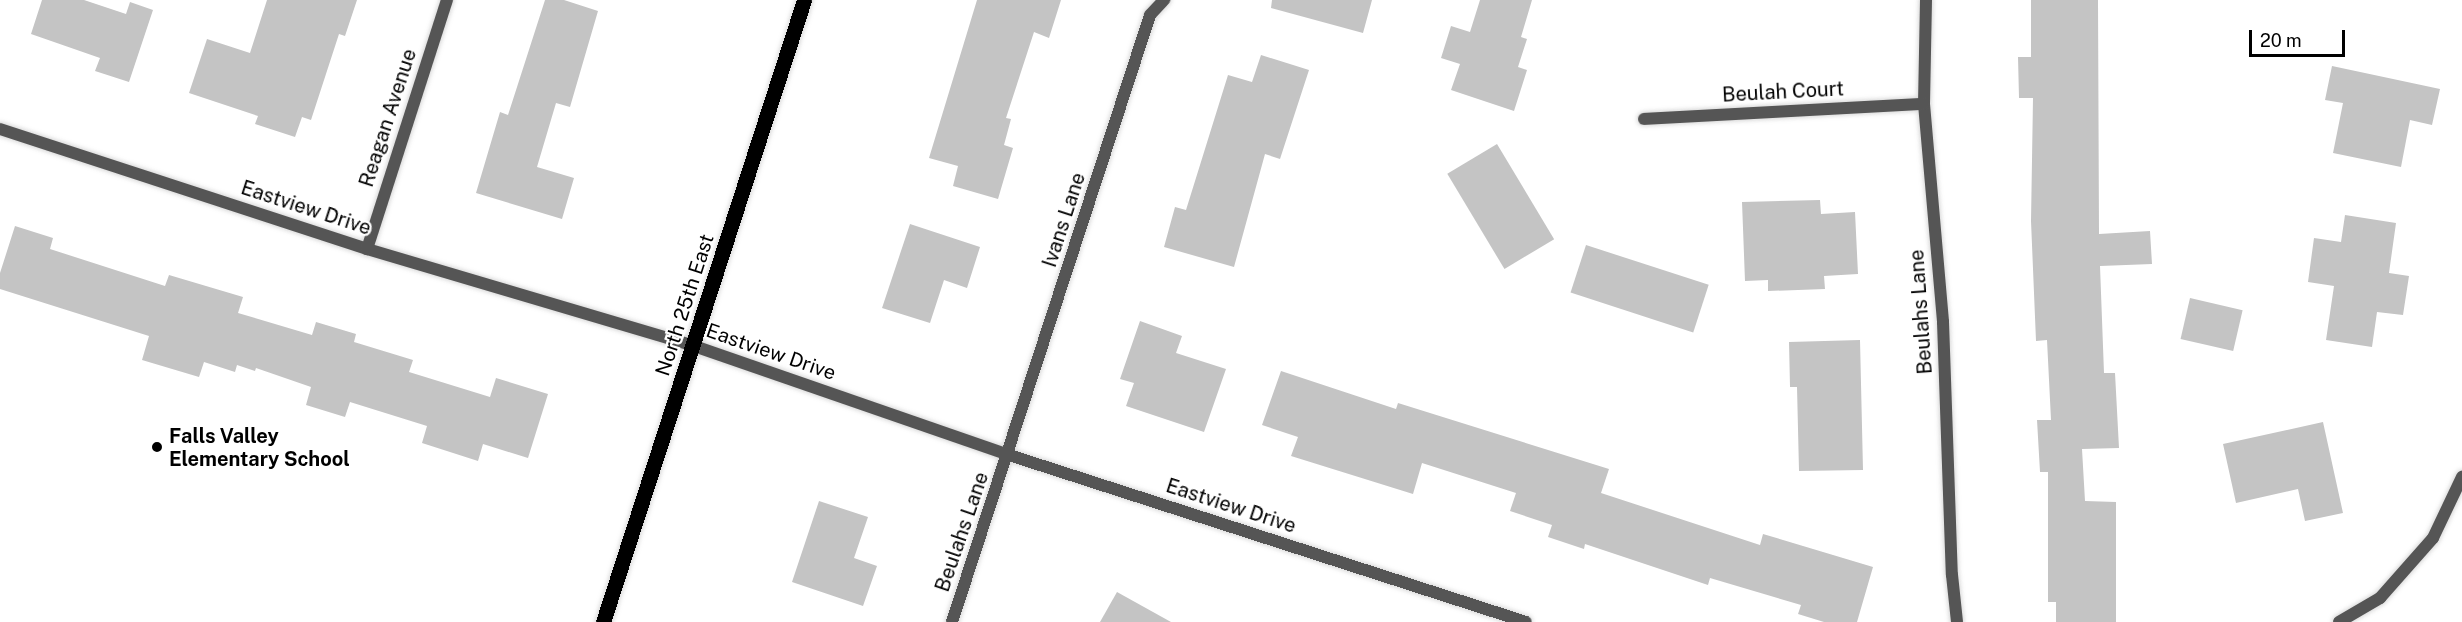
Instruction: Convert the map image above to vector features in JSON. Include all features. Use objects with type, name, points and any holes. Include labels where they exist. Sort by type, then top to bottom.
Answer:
[{"type":"main road","name":"North 25th East","points":[[603,622],[804,0]]},
{"type":"street","name":"Reagan Avenue","points":[[367,249],[447,0]]},
{"type":"street","name":"Ivans Lane","points":[[1008,455],[1150,15],[1164,0]]},
{"type":"street","name":"Beulahs Lane","points":[[1926,0],[1924,104],[1943,322],[1952,575],[1957,622]]},
{"type":"street","name":"Beulah Court","points":[[1644,119],[1924,104]]},
{"type":"street","name":"Eastview Drive","points":[[0,129],[367,249],[694,346],[1008,455],[1526,622]]},
{"type":"street","name":"Beulahs Lane","points":[[952,622],[1008,455]]},
{"type":"street","points":[[2339,622],[2380,598],[2433,538],[2462,477]]},
{"type":"building","points":[[42,0],[84,0],[126,14],[130,2],[153,10],[129,82],[95,71],[100,58],[31,34]]},
{"type":"building","points":[[267,0],[357,0],[345,36],[339,34],[311,120],[302,117],[295,137],[255,124],[258,116],[189,93],[207,39],[250,53]]},
{"type":"building","points":[[545,0],[564,0],[598,11],[570,107],[556,103],[537,167],[574,178],[562,219],[476,193],[500,112],[508,115]]},
{"type":"building","points":[[977,0],[1061,0],[1049,38],[1034,32],[1006,118],[1011,119],[1004,145],[1013,148],[998,199],[953,186],[958,166],[929,158]]},
{"type":"building","points":[[1272,0],[1372,0],[1363,33],[1271,8]]},
{"type":"building","points":[[1480,0],[1532,0],[1521,37],[1527,39],[1518,67],[1527,70],[1514,111],[1451,90],[1460,64],[1441,58],[1451,26],[1470,32]]},
{"type":"building","points":[[2031,0],[2098,0],[2099,234],[2150,231],[2152,264],[2100,266],[2104,373],[2115,373],[2119,448],[2082,449],[2085,501],[2116,502],[2116,622],[2056,622],[2056,602],[2048,602],[2048,472],[2040,472],[2037,420],[2051,420],[2047,340],[2036,341],[2031,221],[2033,98],[2019,98],[2018,57],[2031,57]]},
{"type":"building","points":[[1261,55],[1309,70],[1280,159],[1265,154],[1234,267],[1164,247],[1175,207],[1186,210],[1228,75],[1252,82]]},
{"type":"building","points":[[2332,66],[2440,89],[2432,125],[2410,120],[2401,167],[2333,153],[2343,103],[2325,100]]},
{"type":"building","points":[[1497,144],[1554,239],[1504,269],[1447,174]]},
{"type":"building","points":[[1820,200],[1821,214],[1855,212],[1858,274],[1824,276],[1825,289],[1768,291],[1768,280],[1745,281],[1742,202]]},
{"type":"building","points":[[2345,215],[2396,223],[2389,273],[2409,276],[2403,315],[2377,312],[2372,347],[2326,340],[2334,286],[2308,282],[2314,238],[2341,242]]},
{"type":"building","points":[[910,224],[980,247],[967,288],[944,280],[930,323],[882,308]]},
{"type":"building","points":[[15,226],[53,238],[50,249],[165,286],[169,275],[243,297],[238,313],[312,335],[316,322],[356,334],[354,342],[413,360],[409,372],[490,397],[496,378],[548,394],[528,458],[483,444],[478,461],[422,443],[427,426],[350,402],[345,417],[306,405],[311,387],[256,368],[255,371],[237,365],[235,372],[204,362],[199,377],[142,360],[149,336],[0,289],[0,273]]},
{"type":"building","points":[[1586,245],[1709,285],[1693,332],[1571,293]]},
{"type":"building","points":[[2190,298],[2243,310],[2233,351],[2181,339]]},
{"type":"building","points":[[1140,321],[1182,336],[1176,353],[1226,369],[1204,432],[1126,406],[1134,383],[1120,379]]},
{"type":"building","points":[[1860,340],[1863,470],[1799,471],[1797,387],[1790,387],[1789,342]]},
{"type":"building","points":[[1281,371],[1396,409],[1398,403],[1609,469],[1601,493],[1760,545],[1763,534],[1873,567],[1857,622],[1824,622],[1798,614],[1801,605],[1710,578],[1708,585],[1585,544],[1584,549],[1548,537],[1552,525],[1510,511],[1516,493],[1422,463],[1413,494],[1291,456],[1298,437],[1262,425]]},
{"type":"building","points":[[2323,422],[2343,513],[2305,521],[2298,489],[2236,503],[2223,444]]},
{"type":"building","points":[[819,501],[868,517],[854,558],[877,566],[863,606],[792,582]]},
{"type":"building","points":[[1117,592],[1171,622],[1100,622]]},
{"type":"place","name":"Falls Valley Elementary School","points":[[157,447]]}]
